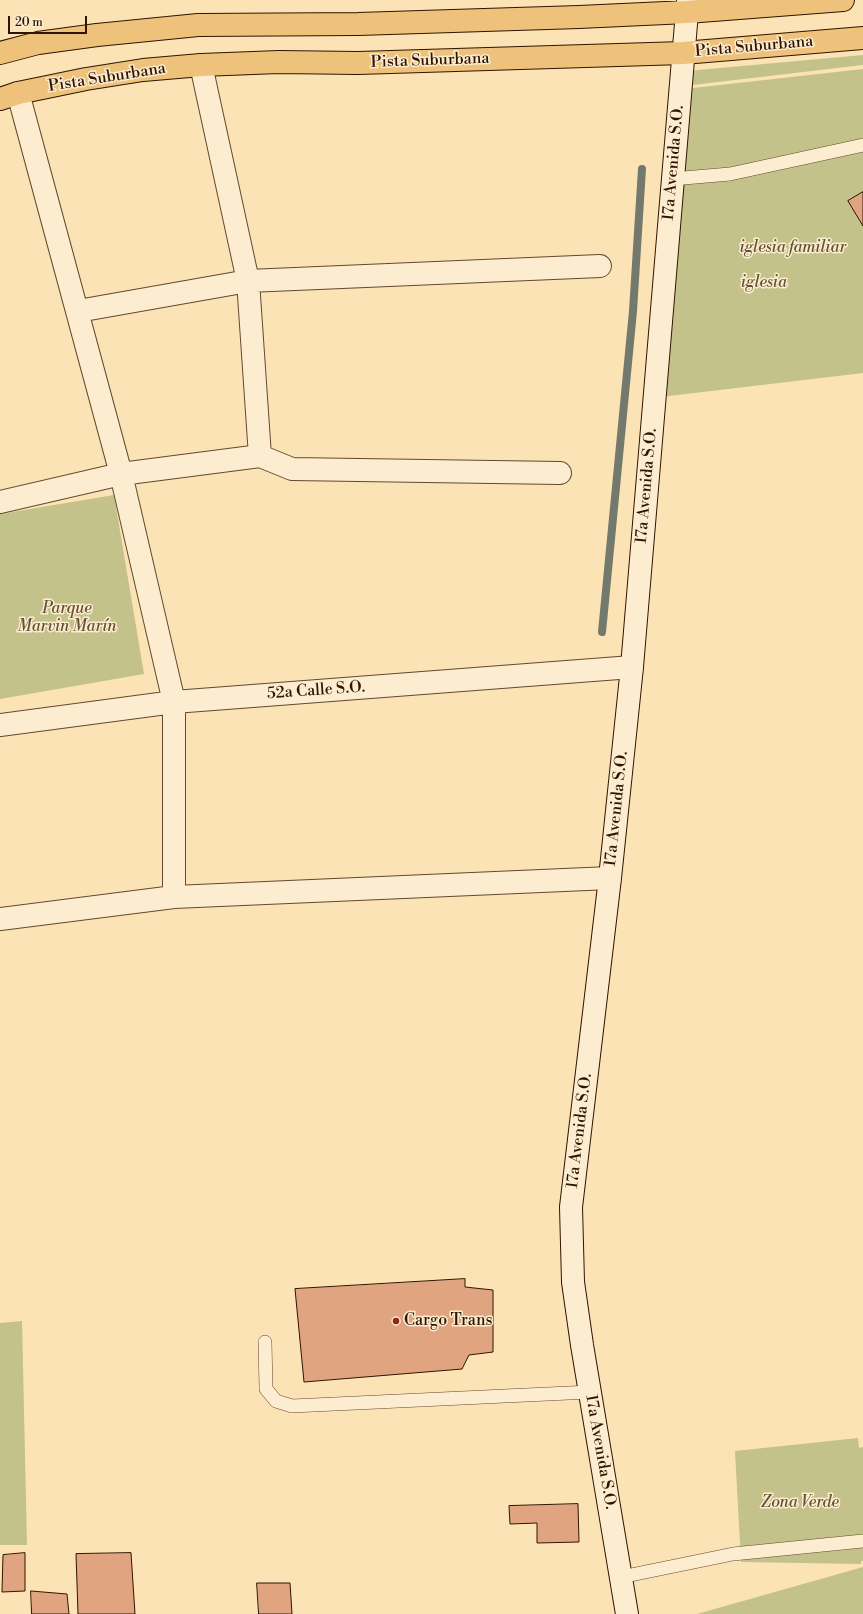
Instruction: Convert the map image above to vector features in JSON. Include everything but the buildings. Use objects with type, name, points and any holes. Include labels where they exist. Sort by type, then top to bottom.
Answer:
[{"type":"main road","points":[[0,53],[46,42],[104,34],[198,25],[366,24],[687,6],[843,0]]},
{"type":"main road","name":"Pista Suburbana","points":[[9,96],[86,79],[143,70],[201,66],[279,62],[358,63],[683,53],[863,38]]},
{"type":"street","name":"17a Avenida S.O.","points":[[627,1614],[573,1282],[571,1207],[610,878],[632,667],[687,6]]},
{"type":"street","points":[[201,66],[248,281],[260,456]]},
{"type":"street","points":[[9,96],[78,311],[121,474],[174,702],[174,897]]},
{"type":"street","points":[[78,311],[248,281],[600,266]]},
{"type":"street","points":[[0,502],[121,474],[260,456],[292,469],[560,474]]},
{"type":"street","name":"52a Calle S.O.","points":[[0,725],[174,702],[632,667]]},
{"type":"street","points":[[0,919],[174,897],[610,878]]},
{"type":"lane","points":[[672,179],[730,174],[863,145]]},
{"type":"lane","points":[[265,1342],[266,1389],[276,1401],[292,1406],[590,1392]]},
{"type":"lane","points":[[621,1577],[733,1554],[863,1541]]},
{"type":"green space","points":[[863,55],[863,65],[684,86],[687,71]]},
{"type":"green space","name":"iglesia","points":[[863,69],[863,373],[652,398],[684,89]]},
{"type":"green space","name":"Parque Marvin Marín","points":[[114,495],[144,674],[0,699],[0,514]]},
{"type":"green space","points":[[22,1321],[27,1545],[0,1545],[0,1323]]},
{"type":"green space","name":"Zona Verde","points":[[858,1438],[859,1448],[863,1447],[863,1561],[861,1561],[861,1564],[741,1562],[735,1451]]},
{"type":"green space","points":[[863,1567],[863,1614],[697,1614]]},
{"type":"waterway","points":[[602,632],[633,311],[642,169]]},
{"type":"place","name":"Cargo Trans","points":[[396,1321]]},
{"type":"park label","name":"iglesia familiar","points":[[793,248]]}]
